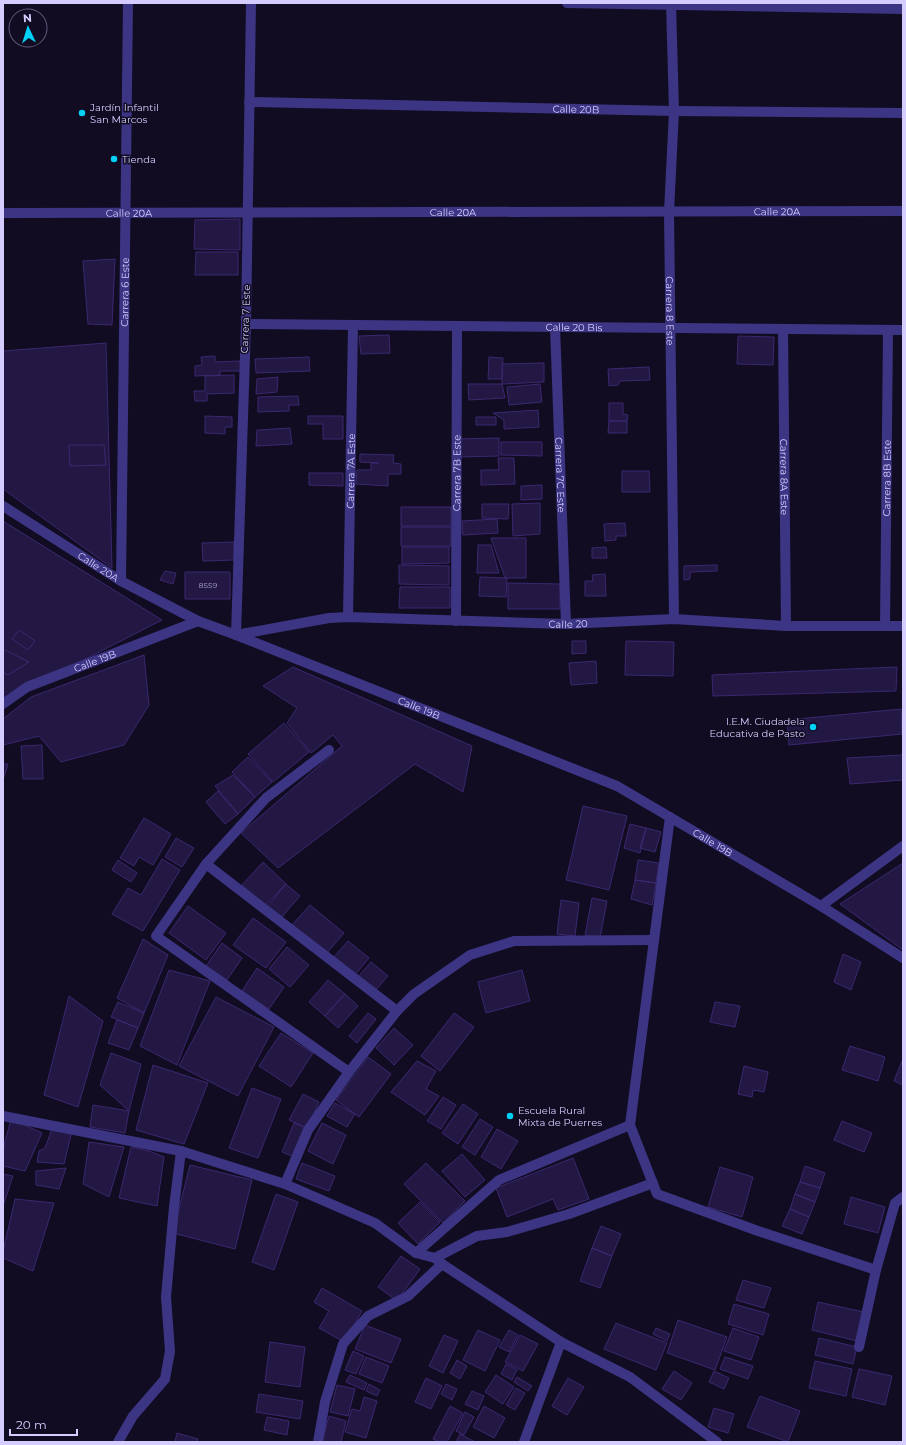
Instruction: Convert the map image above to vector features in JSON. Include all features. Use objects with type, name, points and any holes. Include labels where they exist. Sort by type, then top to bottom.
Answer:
[{"type":"street","name":"Carrera 6 Este","points":[[121,581],[128,3]]},
{"type":"street","name":"Carrera 7 Este","points":[[236,635],[246,324],[252,3]]},
{"type":"street","points":[[567,3],[903,9]]},
{"type":"street","name":"Carrera 8 Este","points":[[671,4],[674,111],[670,212],[674,619]]},
{"type":"street","name":"Calle 20B","points":[[249,102],[674,111],[903,113]]},
{"type":"street","name":"Calle 20A","points":[[3,213],[903,211]]},
{"type":"street","name":"Calle 20 Bis","points":[[246,324],[903,330]]},
{"type":"street","name":"Carrera 7A Este","points":[[348,617],[353,325]]},
{"type":"street","name":"Carrera 7B Este","points":[[456,620],[457,326]]},
{"type":"street","name":"Carrera 7C Este","points":[[555,327],[566,624]]},
{"type":"street","name":"Carrera 8A Este","points":[[783,329],[786,626]]},
{"type":"street","name":"Carrera 8B Este","points":[[885,626],[888,330]]},
{"type":"street","name":"Calle 20A","points":[[3,506],[121,581],[198,622]]},
{"type":"street","name":"Calle 20","points":[[236,635],[329,618],[348,617],[566,624],[674,619],[786,626],[903,626]]},
{"type":"street","name":"Calle 19B","points":[[3,704],[27,687],[198,622],[236,635],[617,786],[821,906],[903,958]]},
{"type":"street","points":[[329,750],[266,798],[206,864],[156,936],[349,1072]]},
{"type":"street","points":[[670,817],[630,1125],[657,1194],[758,1231],[876,1270]]},
{"type":"street","points":[[821,906],[903,846]]},
{"type":"street","points":[[206,864],[397,1010]]},
{"type":"street","points":[[285,1184],[308,1130],[349,1072],[397,1010],[414,994],[470,955],[514,941],[654,940]]},
{"type":"street","points":[[3,1116],[77,1129],[181,1151],[285,1184],[375,1223],[416,1253],[438,1261],[561,1342],[630,1377],[717,1442]]},
{"type":"street","points":[[416,1253],[499,1180],[630,1125]]},
{"type":"street","points":[[118,1442],[133,1416],[165,1379],[170,1351],[166,1296],[174,1206],[181,1151]]},
{"type":"street","points":[[318,1442],[325,1402],[343,1344],[368,1316],[408,1296],[438,1261],[477,1236],[507,1232],[569,1214],[653,1183]]},
{"type":"street","points":[[859,1347],[876,1270],[895,1203],[903,1197]]},
{"type":"street","points":[[524,1442],[561,1342]]},
{"type":"building","points":[[240,219],[240,250],[194,249],[195,220]]},
{"type":"building","points":[[196,252],[238,252],[238,275],[195,275]]},
{"type":"building","points":[[115,259],[112,325],[88,324],[83,261]]},
{"type":"building","points":[[389,335],[390,353],[361,354],[359,336]]},
{"type":"building","points":[[738,336],[774,337],[773,365],[737,364]]},
{"type":"building","points":[[106,343],[112,568],[3,489],[3,351]]},
{"type":"building","points":[[215,356],[215,362],[240,361],[241,371],[220,371],[220,375],[195,376],[195,366],[202,365],[201,357]]},
{"type":"building","points":[[309,357],[310,371],[256,373],[255,359]]},
{"type":"building","points":[[489,357],[503,358],[502,379],[488,379]]},
{"type":"building","points":[[544,363],[544,382],[502,384],[502,364]]},
{"type":"building","points":[[649,367],[650,380],[620,381],[618,385],[609,386],[608,369]]},
{"type":"building","points":[[234,375],[234,393],[207,394],[207,401],[195,401],[194,391],[205,391],[205,376]]},
{"type":"building","points":[[278,377],[277,392],[256,394],[257,379]]},
{"type":"building","points":[[468,384],[502,384],[505,398],[469,400]]},
{"type":"building","points":[[540,384],[542,402],[509,405],[507,387]]},
{"type":"building","points":[[298,396],[299,405],[289,405],[289,411],[258,412],[258,397]]},
{"type":"building","points":[[609,403],[623,403],[623,414],[628,415],[627,421],[609,421]]},
{"type":"building","points":[[538,410],[539,427],[504,429],[504,420],[493,413]]},
{"type":"building","points":[[205,416],[232,417],[232,427],[225,427],[225,434],[205,433]]},
{"type":"building","points":[[308,416],[343,416],[343,439],[323,439],[323,424],[308,424]]},
{"type":"building","points":[[476,417],[496,417],[496,425],[476,425]]},
{"type":"building","points":[[609,421],[627,421],[627,433],[608,433]]},
{"type":"building","points":[[290,428],[292,444],[256,446],[257,430]]},
{"type":"building","points":[[499,438],[499,456],[458,457],[458,439]]},
{"type":"building","points":[[501,442],[542,442],[542,456],[501,455]]},
{"type":"building","points":[[69,445],[104,445],[106,465],[70,466]]},
{"type":"building","points":[[360,454],[394,455],[393,463],[401,464],[401,474],[388,474],[388,486],[356,484],[357,470],[371,470],[371,463],[379,463],[360,462]]},
{"type":"building","points":[[498,458],[514,458],[515,484],[481,485],[481,470],[499,470]]},
{"type":"building","points":[[622,471],[649,471],[650,492],[622,492]]},
{"type":"building","points":[[309,473],[343,473],[343,486],[309,485]]},
{"type":"building","points":[[542,485],[542,499],[521,500],[521,486]]},
{"type":"building","points":[[540,503],[540,534],[513,536],[512,504]]},
{"type":"building","points":[[482,504],[509,504],[508,519],[482,518]]},
{"type":"building","points":[[401,507],[451,507],[451,526],[401,526]]},
{"type":"building","points":[[497,519],[498,533],[463,535],[462,521]]},
{"type":"building","points":[[3,521],[162,620],[3,701]]},
{"type":"building","points":[[625,523],[626,536],[616,536],[616,540],[605,541],[604,524]]},
{"type":"building","points":[[401,527],[451,527],[451,546],[401,546]]},
{"type":"building","points":[[491,538],[526,538],[526,578],[505,578]]},
{"type":"building","points":[[234,542],[234,560],[203,561],[202,543]]},
{"type":"building","points":[[478,545],[491,545],[499,573],[477,573]]},
{"type":"building","points":[[402,547],[449,547],[449,563],[402,564]]},
{"type":"building","points":[[606,547],[607,558],[592,558],[592,548]]},
{"type":"building","points":[[399,565],[449,566],[449,585],[399,584]]},
{"type":"building","points":[[717,565],[717,571],[690,572],[690,579],[684,580],[684,566]]},
{"type":"building","points":[[165,571],[176,573],[173,584],[160,580]]},
{"type":"building","points":[[185,572],[230,572],[230,599],[185,599]]},
{"type":"building","points":[[605,574],[606,596],[585,596],[585,581],[593,581],[592,575]]},
{"type":"building","points":[[480,577],[507,578],[506,597],[479,596]]},
{"type":"building","points":[[508,583],[560,584],[560,609],[508,609]]},
{"type":"building","points":[[400,587],[450,587],[450,608],[399,608]]},
{"type":"building","points":[[19,630],[35,641],[28,650],[12,639]]},
{"type":"building","points":[[572,641],[586,641],[586,653],[572,654]]},
{"type":"building","points":[[626,641],[674,642],[673,676],[625,675]]},
{"type":"building","points":[[5,650],[29,662],[8,675],[3,672],[3,651]]},
{"type":"building","points":[[144,655],[149,705],[124,745],[61,762],[39,736],[3,745],[3,719],[31,697]]},
{"type":"building","points":[[596,661],[597,683],[571,685],[569,663]]},
{"type":"building","points":[[293,667],[472,746],[463,792],[415,764],[278,868],[241,833],[342,746],[333,735],[311,753],[287,723],[297,708],[263,686]]},
{"type":"building","points":[[897,667],[896,691],[713,696],[712,675]]},
{"type":"building","points":[[901,709],[902,734],[789,745],[787,720]]},
{"type":"building","points":[[284,723],[309,752],[273,782],[248,754]]},
{"type":"building","points":[[42,745],[43,779],[23,779],[21,746]]},
{"type":"building","points":[[903,755],[903,780],[850,784],[847,758]]},
{"type":"building","points":[[248,757],[272,782],[255,797],[232,772]]},
{"type":"building","points":[[3,764],[8,764],[3,780]]},
{"type":"building","points":[[233,775],[255,797],[238,814],[215,786]]},
{"type":"building","points":[[218,791],[238,814],[225,824],[206,802]]},
{"type":"building","points":[[583,806],[627,816],[609,890],[566,880]]},
{"type":"building","points":[[144,818],[171,834],[153,865],[139,857],[134,866],[120,858]]},
{"type":"building","points":[[630,824],[646,828],[640,853],[624,848]]},
{"type":"building","points":[[646,828],[661,832],[655,852],[640,848]]},
{"type":"building","points":[[176,838],[194,848],[182,867],[165,857]]},
{"type":"building","points":[[162,859],[180,870],[143,931],[112,914],[128,888],[141,895]]},
{"type":"building","points":[[118,860],[137,873],[131,882],[112,870]]},
{"type":"building","points":[[638,860],[659,863],[656,883],[635,880]]},
{"type":"building","points":[[263,862],[286,884],[265,906],[242,885]]},
{"type":"building","points":[[903,863],[903,950],[840,904]]},
{"type":"building","points":[[635,880],[656,883],[652,905],[631,899]]},
{"type":"building","points":[[286,884],[300,896],[281,918],[267,907]]},
{"type":"building","points":[[592,898],[607,901],[600,938],[585,935]]},
{"type":"building","points":[[561,900],[579,903],[575,936],[557,934]]},
{"type":"building","points":[[310,905],[344,933],[326,954],[292,925]]},
{"type":"building","points":[[188,906],[226,933],[206,960],[169,933]]},
{"type":"building","points":[[253,918],[286,942],[266,968],[233,945]]},
{"type":"building","points":[[143,939],[168,955],[144,1013],[117,998]]},
{"type":"building","points":[[348,941],[369,958],[354,976],[333,958]]},
{"type":"building","points":[[222,943],[242,958],[227,980],[206,966]]},
{"type":"building","points":[[287,947],[309,965],[290,987],[269,969]]},
{"type":"building","points":[[843,954],[861,962],[851,990],[834,982]]},
{"type":"building","points":[[371,962],[388,976],[374,992],[357,978]]},
{"type":"building","points":[[257,968],[284,987],[269,1009],[242,991]]},
{"type":"building","points":[[169,970],[210,981],[177,1065],[140,1046]]},
{"type":"building","points":[[522,970],[530,1001],[486,1013],[478,982]]},
{"type":"building","points":[[328,980],[345,994],[325,1016],[309,1002]]},
{"type":"building","points":[[345,994],[358,1006],[338,1028],[325,1016]]},
{"type":"building","points":[[69,996],[103,1021],[78,1107],[44,1095]]},
{"type":"building","points":[[216,997],[274,1027],[238,1096],[179,1066]]},
{"type":"building","points":[[118,1002],[144,1013],[138,1028],[111,1017]]},
{"type":"building","points":[[715,1002],[740,1006],[735,1027],[710,1022]]},
{"type":"building","points":[[368,1013],[376,1019],[357,1043],[349,1036]]},
{"type":"building","points":[[454,1013],[474,1027],[440,1071],[421,1056]]},
{"type":"building","points":[[117,1020],[138,1028],[129,1050],[108,1043]]},
{"type":"building","points":[[394,1028],[413,1045],[394,1065],[376,1048]]},
{"type":"building","points":[[281,1033],[313,1053],[291,1087],[259,1066]]},
{"type":"building","points":[[850,1046],[885,1057],[878,1081],[842,1070]]},
{"type":"building","points":[[111,1053],[141,1064],[129,1111],[100,1085]]},
{"type":"building","points":[[368,1057],[391,1074],[359,1117],[336,1100]]},
{"type":"building","points":[[417,1061],[436,1071],[426,1089],[439,1096],[425,1115],[391,1092]]},
{"type":"building","points":[[902,1061],[903,1062],[903,1085],[894,1081]]},
{"type":"building","points":[[153,1065],[208,1083],[184,1144],[136,1130]]},
{"type":"building","points":[[744,1066],[768,1072],[764,1092],[753,1090],[752,1097],[738,1094]]},
{"type":"building","points":[[252,1088],[281,1099],[258,1158],[229,1148]]},
{"type":"building","points":[[303,1094],[319,1102],[307,1128],[289,1120]]},
{"type":"building","points":[[443,1097],[456,1105],[441,1129],[427,1121]]},
{"type":"building","points":[[335,1103],[355,1114],[347,1127],[327,1116]]},
{"type":"building","points":[[463,1104],[478,1114],[458,1144],[442,1133]]},
{"type":"building","points":[[93,1105],[129,1111],[125,1133],[90,1127]]},
{"type":"building","points":[[11,1119],[42,1133],[25,1171],[3,1166],[3,1150]]},
{"type":"building","points":[[480,1119],[493,1127],[475,1155],[462,1147]]},
{"type":"building","points":[[842,1121],[872,1133],[864,1152],[834,1140]]},
{"type":"building","points":[[294,1123],[307,1128],[294,1157],[282,1152]]},
{"type":"building","points":[[322,1123],[346,1135],[333,1164],[308,1151]]},
{"type":"building","points":[[52,1129],[72,1131],[64,1164],[37,1162],[39,1151],[45,1148]]},
{"type":"building","points":[[497,1129],[518,1141],[501,1169],[481,1157]]},
{"type":"building","points":[[89,1142],[124,1147],[109,1197],[83,1184]]},
{"type":"building","points":[[131,1147],[149,1151],[164,1157],[157,1206],[119,1198]]},
{"type":"building","points":[[462,1154],[485,1180],[465,1197],[442,1171]]},
{"type":"building","points":[[573,1158],[589,1199],[558,1210],[553,1199],[507,1217],[496,1188]]},
{"type":"building","points":[[302,1163],[335,1176],[329,1191],[296,1179]]},
{"type":"building","points":[[426,1163],[465,1201],[443,1223],[404,1184]]},
{"type":"building","points":[[190,1165],[252,1180],[235,1249],[173,1233]]},
{"type":"building","points":[[805,1166],[825,1173],[820,1188],[800,1182]]},
{"type":"building","points":[[720,1167],[753,1177],[742,1217],[708,1207]]},
{"type":"building","points":[[66,1168],[59,1189],[36,1185],[36,1171]]},
{"type":"building","points":[[3,1174],[13,1176],[3,1206]]},
{"type":"building","points":[[800,1182],[820,1188],[815,1202],[795,1194]]},
{"type":"building","points":[[276,1194],[298,1202],[274,1270],[252,1262]]},
{"type":"building","points":[[795,1194],[815,1202],[809,1217],[790,1209]]},
{"type":"building","points":[[851,1197],[885,1207],[878,1233],[844,1224]]},
{"type":"building","points":[[15,1199],[54,1203],[33,1271],[3,1258]]},
{"type":"building","points":[[420,1202],[440,1222],[418,1244],[398,1223]]},
{"type":"building","points":[[790,1209],[809,1217],[802,1234],[782,1226]]},
{"type":"building","points":[[601,1226],[621,1234],[612,1256],[592,1248]]},
{"type":"building","points":[[592,1248],[612,1256],[600,1288],[580,1281]]},
{"type":"building","points":[[401,1256],[420,1269],[397,1301],[378,1287]]},
{"type":"building","points":[[743,1280],[771,1288],[764,1308],[736,1300]]},
{"type":"building","points":[[322,1288],[362,1311],[344,1342],[319,1328],[329,1311],[314,1302]]},
{"type":"building","points":[[818,1302],[864,1312],[857,1341],[812,1330]]},
{"type":"building","points":[[734,1304],[769,1314],[763,1335],[728,1324]]},
{"type":"building","points":[[678,1320],[727,1337],[715,1370],[667,1353]]},
{"type":"building","points":[[616,1323],[667,1343],[656,1370],[604,1349]]},
{"type":"building","points":[[365,1325],[401,1339],[391,1363],[355,1349]]},
{"type":"building","points":[[656,1328],[670,1334],[667,1341],[653,1334]]},
{"type":"building","points":[[733,1328],[759,1337],[751,1360],[724,1351]]},
{"type":"building","points":[[478,1330],[500,1340],[485,1371],[463,1360]]},
{"type":"building","points":[[509,1330],[518,1335],[509,1352],[499,1347]]},
{"type":"building","points":[[444,1335],[458,1341],[443,1373],[429,1366]]},
{"type":"building","points":[[520,1335],[538,1344],[523,1371],[505,1362]]},
{"type":"building","points":[[819,1338],[857,1347],[853,1364],[815,1355]]},
{"type":"building","points":[[270,1342],[305,1347],[300,1387],[265,1382]]},
{"type":"building","points":[[353,1351],[364,1356],[356,1374],[345,1370]]},
{"type":"building","points":[[366,1357],[389,1366],[382,1383],[359,1374]]},
{"type":"building","points":[[725,1357],[753,1366],[748,1379],[720,1369]]},
{"type":"building","points":[[457,1360],[467,1366],[460,1379],[450,1373]]},
{"type":"building","points":[[815,1361],[852,1369],[846,1396],[809,1388]]},
{"type":"building","points":[[506,1364],[517,1370],[512,1380],[501,1374]]},
{"type":"building","points":[[859,1369],[892,1376],[885,1405],[852,1397]]},
{"type":"building","points":[[674,1371],[692,1383],[681,1400],[662,1389]]},
{"type":"building","points":[[714,1371],[729,1378],[724,1389],[709,1382]]},
{"type":"building","points":[[350,1375],[367,1383],[364,1390],[346,1382]]},
{"type":"building","points":[[496,1375],[514,1387],[503,1404],[485,1392]]},
{"type":"building","points":[[517,1377],[532,1386],[528,1391],[514,1382]]},
{"type":"building","points":[[426,1378],[442,1386],[431,1409],[415,1402]]},
{"type":"building","points":[[568,1378],[584,1387],[567,1415],[552,1406]]},
{"type":"building","points":[[369,1384],[380,1390],[377,1396],[366,1391]]},
{"type":"building","points":[[446,1384],[457,1389],[452,1400],[441,1394]]},
{"type":"building","points":[[337,1385],[355,1389],[348,1416],[330,1412]]},
{"type":"building","points":[[516,1388],[525,1393],[515,1410],[506,1405]]},
{"type":"building","points":[[472,1391],[484,1396],[478,1410],[465,1404]]},
{"type":"building","points":[[259,1394],[303,1401],[300,1419],[256,1412]]},
{"type":"building","points":[[760,1396],[800,1411],[788,1442],[747,1427]]},
{"type":"building","points":[[364,1397],[377,1401],[366,1438],[345,1432],[352,1409],[360,1411]]},
{"type":"building","points":[[450,1406],[463,1413],[447,1442],[440,1442],[433,1439]]},
{"type":"building","points":[[484,1406],[505,1418],[494,1438],[473,1427]]},
{"type":"building","points":[[714,1408],[734,1414],[728,1433],[708,1427]]},
{"type":"building","points":[[465,1412],[474,1417],[464,1435],[456,1431]]},
{"type":"building","points":[[329,1416],[346,1421],[341,1442],[322,1442]]},
{"type":"building","points":[[267,1417],[289,1421],[287,1435],[264,1430]]},
{"type":"building","points":[[177,1433],[198,1439],[197,1442],[175,1442]]},
{"type":"building","points":[[460,1434],[475,1442],[456,1442]]},
{"type":"place","name":"Jardín Infantil San Marcos","points":[[82,113]]},
{"type":"place","name":"Tienda","points":[[114,159]]},
{"type":"place","name":"I.E.M. Ciudadela Educativa de Pasto","points":[[813,727]]},
{"type":"place","name":"Escuela Rural Mixta de Puerres","points":[[510,1116]]}]
